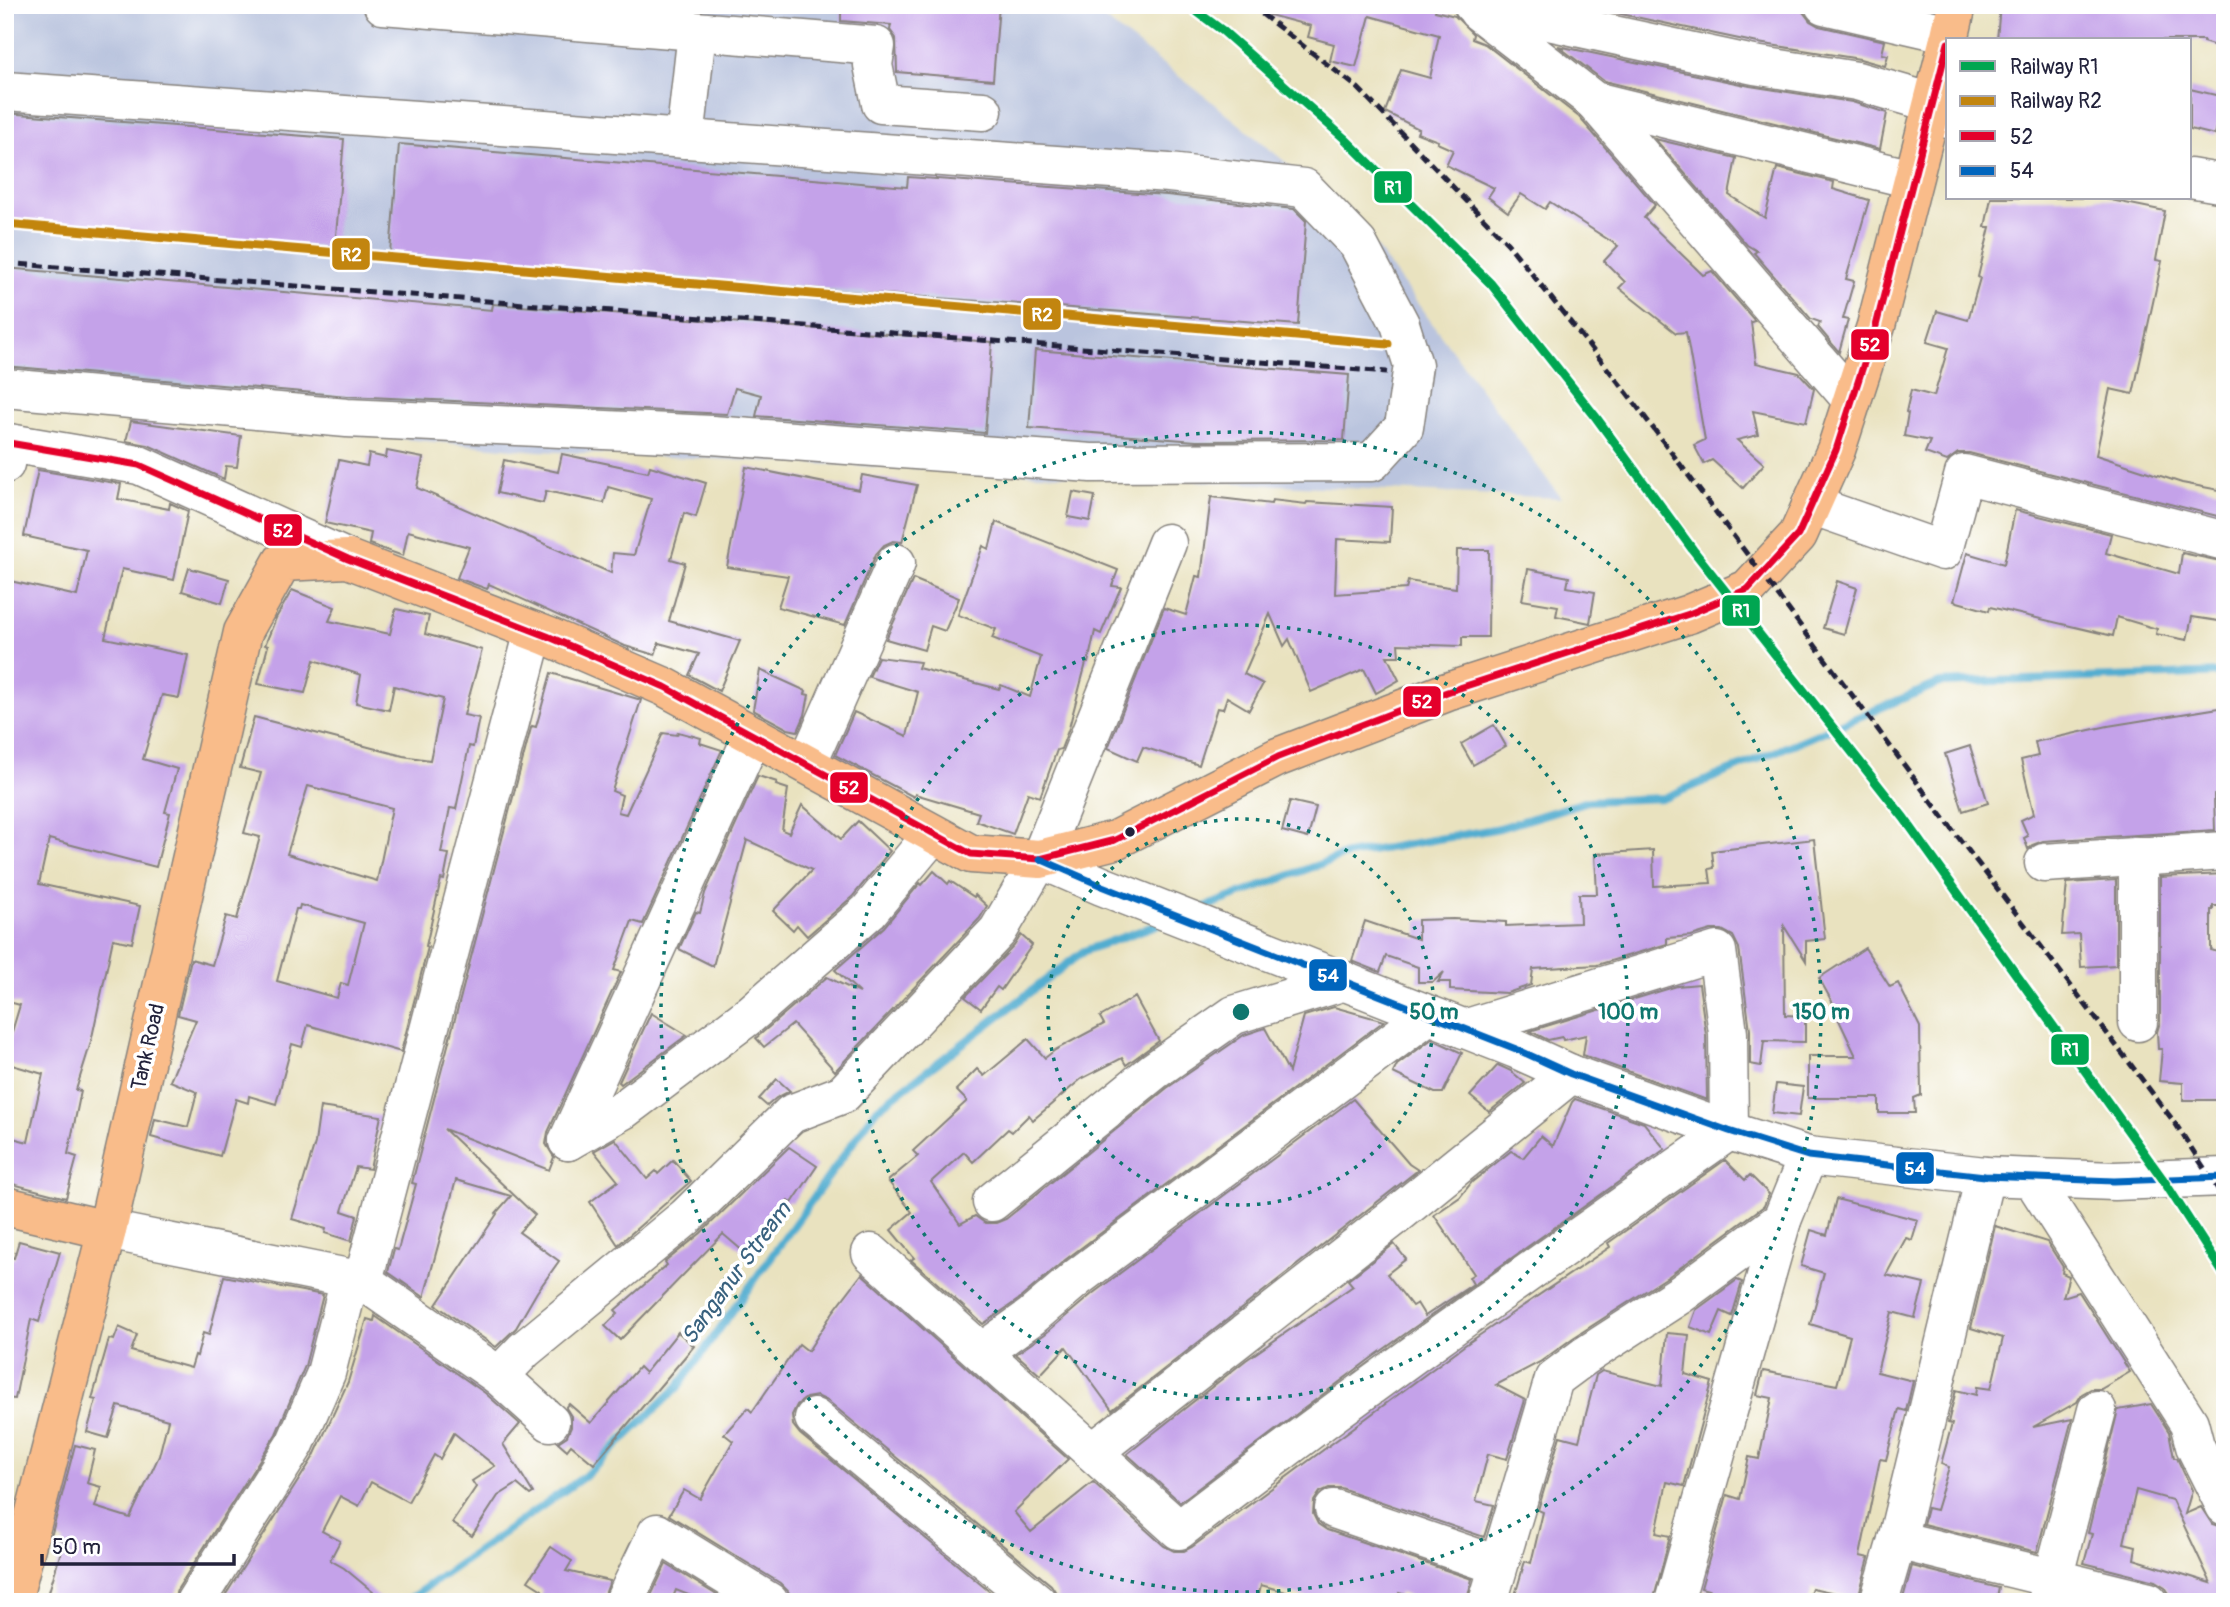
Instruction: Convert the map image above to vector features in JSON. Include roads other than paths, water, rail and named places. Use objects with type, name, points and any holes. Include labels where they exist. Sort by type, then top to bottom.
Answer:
[{"type":"main road","points":[[348,559],[534,631],[665,687],[971,854],[1040,859],[1115,841],[1278,757],[1447,692],[1689,614],[1748,589],[1798,535],[1836,450],[1876,326],[1912,179],[1941,111],[1946,70]]},
{"type":"main road","name":"Tank Road","points":[[12,1602],[107,1230],[243,632],[282,562],[348,559]]},
{"type":"main road","points":[[5,1206],[107,1230]]},
{"type":"street","points":[[383,5],[876,46],[873,65],[881,104],[983,111]]},
{"type":"street","points":[[1472,5],[1594,101],[1852,400]]},
{"type":"street","points":[[1472,5],[1755,65],[1857,81],[1941,111]]},
{"type":"street","points":[[1824,5],[1951,30]]},
{"type":"street","points":[[685,139],[697,32]]},
{"type":"street","points":[[5,91],[1169,173],[1304,188],[1358,244],[1400,324],[1413,365],[1404,427],[1372,462],[1091,463],[712,435],[347,418],[5,388]]},
{"type":"street","points":[[1594,101],[1912,179]]},
{"type":"street","points":[[2192,178],[2225,184]]},
{"type":"street","points":[[5,464],[9,443],[139,465],[348,559]]},
{"type":"street","points":[[1811,505],[1943,551],[1964,474],[2225,541]]},
{"type":"street","points":[[499,1376],[524,1350],[686,1217],[791,1114],[843,1094],[998,931],[1040,859],[1167,542]]},
{"type":"street","points":[[807,764],[896,564]]},
{"type":"street","points":[[195,1602],[295,1444],[326,1373],[356,1280],[534,631]]},
{"type":"street","points":[[753,735],[568,1141],[623,1110],[751,1014],[869,911],[933,834]]},
{"type":"street","points":[[2044,863],[2225,851]]},
{"type":"street","points":[[2138,857],[2138,1022]]},
{"type":"street","points":[[1040,859],[1571,1074],[1729,1131],[1808,1156],[1985,1176],[2114,1181],[2225,1177]]},
{"type":"street","points":[[1464,1029],[1717,951],[1728,1034],[1729,1131]]},
{"type":"street","points":[[992,1202],[1154,1071],[1234,1015],[1345,981]]},
{"type":"street","points":[[982,1352],[1031,1317],[1077,1277],[1428,1015]]},
{"type":"street","points":[[1093,1452],[1394,1217],[1571,1074]]},
{"type":"street","points":[[871,1253],[1179,1530],[1294,1442],[1729,1131]]},
{"type":"street","points":[[1674,1602],[1782,1220],[1808,1156]]},
{"type":"street","points":[[1879,1602],[1897,1540],[1985,1176]]},
{"type":"street","points":[[2032,1178],[2189,1423],[2195,1446],[2225,1506]]},
{"type":"street","points":[[1488,1602],[1554,1379],[1681,1294],[1782,1220]]},
{"type":"street","points":[[107,1230],[356,1280],[499,1376],[550,1422]]},
{"type":"street","points":[[2050,1590],[2097,1410]]},
{"type":"street","points":[[814,1418],[1037,1602]]},
{"type":"street","points":[[1334,1509],[1497,1565]]},
{"type":"street","points":[[624,1602],[657,1532],[769,1602]]},
{"type":"street","points":[[1897,1540],[2050,1590],[2149,1602]]},
{"type":"waterway","points":[[1197,910],[1342,856],[1500,828],[1588,801],[1664,798],[1940,683],[2225,673]]},
{"type":"waterway","name":"Sanganur Stream","points":[[405,1602],[585,1476],[678,1387],[877,1109],[1084,951],[1162,923]]},
{"type":"railway","points":[[1250,5],[1358,88],[1508,244],[1627,393],[2175,1123],[2225,1200]]},
{"type":"railway","points":[[5,224],[1388,344]]},
{"type":"railway","points":[[5,263],[1387,372]]},
{"type":"rail line","name":"R1","points":[[1188,5],[1223,31],[1344,138],[1491,284],[1595,416],[1693,550],[1904,818],[2162,1178],[2225,1276]]},
{"type":"rail line","name":"R2","points":[[5,224],[1388,344]]}]
